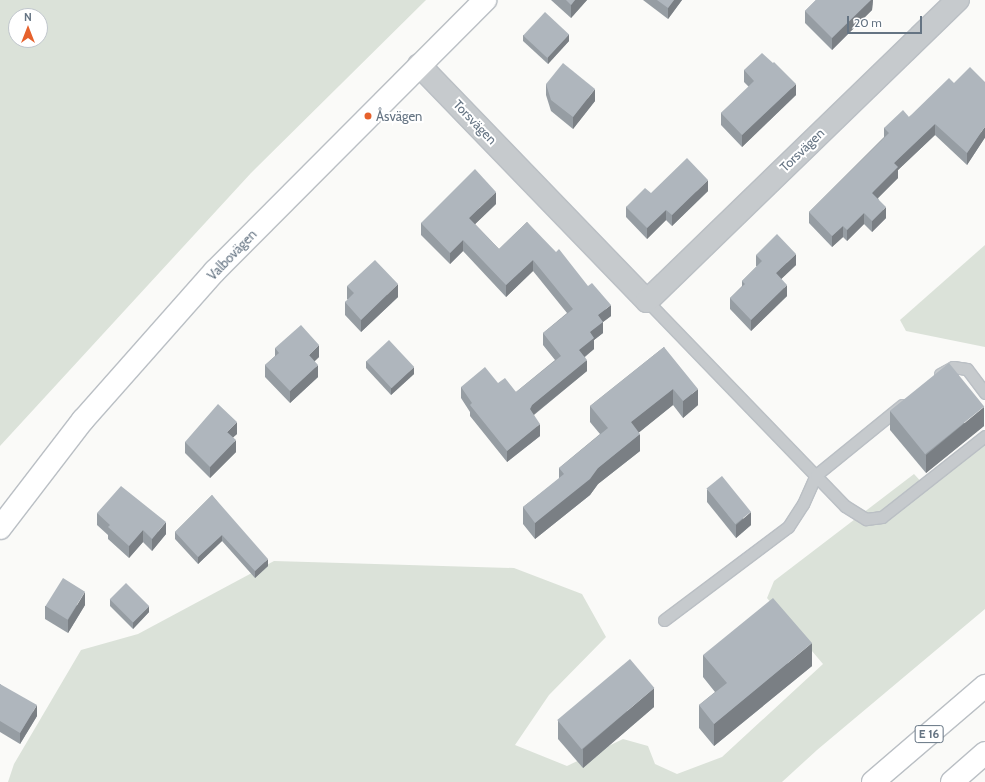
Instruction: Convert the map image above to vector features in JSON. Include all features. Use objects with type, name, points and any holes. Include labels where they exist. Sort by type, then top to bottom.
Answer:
[{"type":"main road","name":"Valbovägen","points":[[0,528],[54,457],[124,372],[215,271],[419,64],[485,0]]},
{"type":"main road","name":"E 16","points":[[873,782],[985,686]]},
{"type":"main road","points":[[952,782],[985,753]]},
{"type":"street","name":"Torsvägen","points":[[419,64],[647,301],[958,0]]},
{"type":"lane","name":"Torsvägen","points":[[647,301],[845,506],[866,519],[882,517],[985,436]]},
{"type":"lane","points":[[929,383],[954,367],[967,369],[985,393]]},
{"type":"lane","points":[[664,620],[788,526],[803,504],[816,475],[911,397]]},
{"type":"shaded area","points":[[0,0],[426,0],[251,173],[0,446]]},
{"type":"shaded area","points":[[985,245],[985,347],[906,331],[900,320]]},
{"type":"shaded area","points":[[985,437],[985,609],[817,750],[782,782],[8,782],[14,764],[81,650],[138,634],[274,561],[514,568],[582,594],[606,637],[549,695],[515,745],[567,766],[623,739],[648,746],[655,764],[677,774],[722,757],[823,664],[767,598],[774,581],[914,474],[926,487]]},
{"type":"building","points":[[566,0],[575,0],[571,5]]},
{"type":"building","points":[[657,0],[674,0],[668,8]]},
{"type":"building","points":[[816,0],[871,0],[832,38],[805,11]]},
{"type":"building","points":[[545,12],[569,35],[547,58],[523,35]]},
{"type":"building","points":[[762,53],[773,63],[774,62],[796,84],[742,135],[721,113],[754,81],[744,70]]},
{"type":"building","points":[[563,63],[595,89],[573,117],[551,100],[546,84]]},
{"type":"building","points":[[970,67],[985,82],[985,127],[967,153],[935,124],[894,163],[898,167],[872,193],[886,207],[872,221],[864,213],[847,230],[843,226],[832,236],[809,212],[889,133],[884,128],[903,110],[909,117],[949,78],[954,83]]},
{"type":"building","points":[[687,158],[708,180],[672,215],[666,210],[647,228],[626,207],[645,188],[651,193]]},
{"type":"building","points":[[475,169],[496,192],[469,218],[499,249],[527,222],[556,252],[559,249],[588,286],[592,283],[611,305],[598,315],[603,322],[590,332],[594,338],[579,350],[587,360],[532,405],[530,409],[540,424],[507,451],[470,405],[472,403],[461,387],[485,367],[498,383],[505,378],[516,392],[561,356],[543,333],[573,309],[533,260],[506,285],[463,240],[450,253],[421,223]]},
{"type":"building","points":[[777,234],[796,254],[776,273],[787,285],[751,320],[730,298],[745,284],[742,281],[762,261],[756,255]]},
{"type":"building","points":[[375,260],[398,284],[361,320],[345,302],[354,293],[347,286]]},
{"type":"building","points":[[301,325],[319,345],[309,355],[318,365],[290,391],[265,365],[279,353],[275,348]]},
{"type":"building","points":[[389,340],[414,367],[392,388],[366,361]]},
{"type":"building","points":[[664,347],[698,389],[683,401],[673,389],[631,422],[640,434],[598,468],[590,479],[535,523],[523,507],[564,474],[559,468],[608,428],[590,406]]},
{"type":"building","points":[[949,363],[984,407],[925,454],[890,411]]},
{"type":"building","points":[[218,404],[237,422],[227,432],[236,440],[210,467],[185,442]]},
{"type":"building","points":[[722,476],[751,512],[735,524],[706,489]]},
{"type":"building","points":[[121,486],[166,522],[152,539],[143,530],[129,546],[108,527],[110,525],[97,513]]},
{"type":"building","points":[[212,495],[268,559],[255,571],[222,535],[198,557],[175,532]]},
{"type":"building","points":[[63,578],[85,592],[68,620],[46,606]]},
{"type":"building","points":[[126,583],[149,606],[133,623],[110,599]]},
{"type":"building","points":[[773,598],[812,643],[714,724],[699,705],[727,683],[703,655]]},
{"type":"building","points":[[630,659],[654,688],[582,749],[557,720]]},
{"type":"building","points":[[0,684],[37,705],[20,733],[0,721]]},
{"type":"place","name":"Åsvägen","points":[[368,116]]}]
